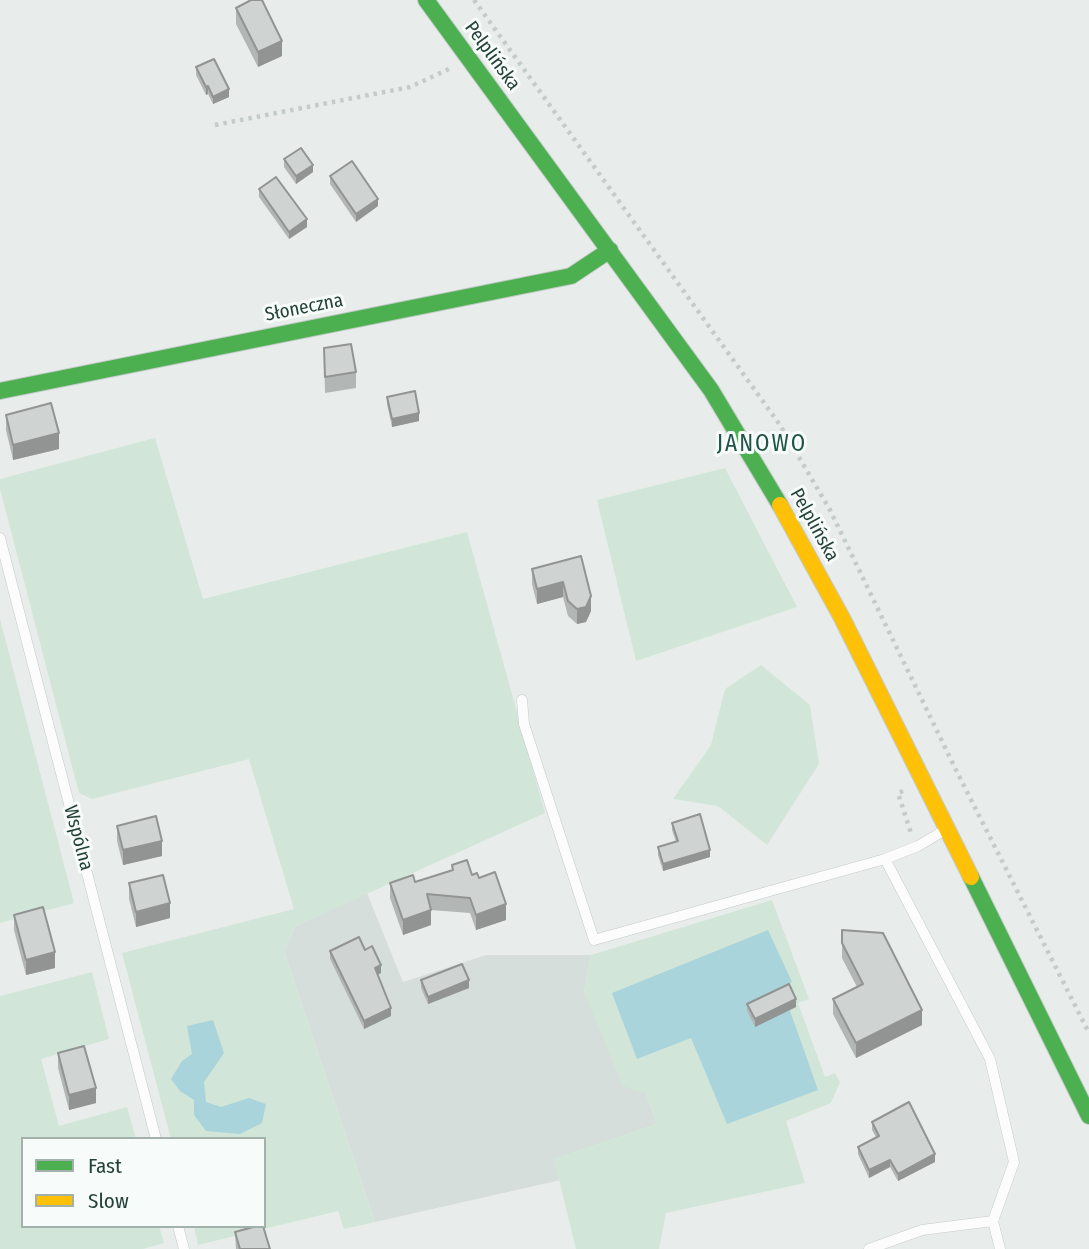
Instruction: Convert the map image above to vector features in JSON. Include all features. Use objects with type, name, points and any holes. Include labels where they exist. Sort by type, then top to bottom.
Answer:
[{"type":"main road","name":"Pelplińska","points":[[426,0],[710,390],[776,497],[842,618],[1089,1116]]},
{"type":"main road","name":"Słoneczna","points":[[0,391],[571,276],[610,250]]},
{"type":"lane","name":"Wspólna","points":[[0,538],[155,1137]]},
{"type":"lane","points":[[522,700],[524,724],[594,940],[885,859],[918,846],[945,830]]},
{"type":"lane","points":[[885,859],[990,1059],[1014,1161],[993,1221],[1000,1249]]},
{"type":"lane","points":[[869,1249],[922,1230],[993,1221]]},
{"type":"lane","points":[[179,1228],[184,1249]]},
{"type":"path","points":[[215,125],[410,87],[448,70],[462,51]]},
{"type":"shaded area","points":[[367,893],[403,982],[486,955],[591,955],[584,992],[646,1093],[657,1124],[555,1159],[561,1180],[375,1222],[284,951],[296,926]]},
{"type":"green space","points":[[155,438],[203,599],[467,532],[545,813],[296,926],[284,951],[375,1222],[344,1229],[338,1211],[198,1245],[194,1228],[266,1228],[266,1137],[170,1137],[122,953],[294,909],[249,759],[92,799],[79,793],[0,489],[0,479]]},
{"type":"green space","points":[[725,468],[797,607],[636,661],[597,500]]},
{"type":"green space","points":[[0,619],[74,903],[0,923]]},
{"type":"green space","points":[[761,665],[810,705],[819,764],[767,845],[718,806],[673,799],[711,745],[725,689]]},
{"type":"green space","points":[[772,900],[809,999],[798,1003],[825,1077],[835,1073],[840,1082],[831,1103],[786,1121],[805,1183],[666,1213],[659,1249],[576,1249],[554,1159],[657,1124],[646,1093],[623,1086],[584,992],[591,955]]},
{"type":"green space","points":[[92,972],[109,1039],[41,1059],[59,1126],[127,1107],[135,1137],[21,1137],[21,1228],[160,1228],[164,1243],[143,1249],[0,1249],[0,996]]},
{"type":"water","points":[[768,930],[792,982],[782,988],[818,1090],[727,1124],[691,1038],[637,1059],[612,993]]},
{"type":"water","points":[[213,1020],[224,1053],[204,1082],[206,1102],[221,1107],[249,1098],[266,1104],[262,1123],[240,1134],[206,1131],[194,1115],[194,1100],[180,1091],[171,1079],[182,1061],[192,1054],[187,1026]]},
{"type":"building","points":[[251,0],[262,0],[282,41],[258,52],[236,8]]},
{"type":"building","points":[[214,59],[229,89],[213,97],[196,67]]},
{"type":"building","points":[[301,148],[313,165],[296,176],[284,159]]},
{"type":"building","points":[[352,161],[378,199],[356,214],[330,176]]},
{"type":"building","points":[[276,177],[307,219],[289,232],[259,189]]},
{"type":"building","points":[[351,344],[356,372],[325,377],[324,348]]},
{"type":"building","points":[[415,391],[419,413],[392,419],[387,397]]},
{"type":"building","points":[[51,403],[59,433],[13,445],[6,415]]},
{"type":"building","points":[[581,556],[591,596],[586,607],[577,609],[568,601],[563,582],[537,589],[532,569]]},
{"type":"building","points":[[700,814],[710,850],[663,864],[658,847],[678,841],[672,823]]},
{"type":"building","points":[[156,816],[162,841],[123,850],[117,826]]},
{"type":"building","points":[[467,860],[472,875],[477,873],[479,878],[495,872],[506,904],[476,915],[470,898],[427,894],[431,910],[403,920],[390,883],[413,875],[415,882],[453,870],[452,865]]},
{"type":"building","points":[[163,875],[170,903],[136,912],[129,883]]},
{"type":"building","points":[[43,907],[55,952],[26,960],[14,915]]},
{"type":"building","points":[[842,930],[883,933],[922,1010],[856,1043],[833,999],[863,984],[842,943]]},
{"type":"building","points":[[359,937],[365,950],[372,946],[381,965],[375,968],[391,1008],[364,1021],[330,951]]},
{"type":"building","points":[[462,964],[469,980],[428,997],[421,980]]},
{"type":"building","points":[[789,984],[796,999],[755,1019],[747,1004]]},
{"type":"building","points":[[84,1046],[96,1088],[69,1095],[58,1053]]},
{"type":"building","points":[[909,1102],[935,1154],[898,1174],[890,1160],[869,1170],[858,1147],[879,1136],[872,1122]]},
{"type":"building","points":[[264,1228],[270,1249],[240,1249],[235,1232]]},
{"type":"traffic: fast","points":[[426,0],[711,390],[780,505]]},
{"type":"traffic: fast","points":[[0,391],[571,276],[610,250]]},
{"type":"traffic: fast","points":[[971,877],[1089,1116]]},
{"type":"traffic: slow","points":[[780,505],[842,618],[971,877]]},
{"type":"district","name":"JANOWO","points":[[762,445]]}]
